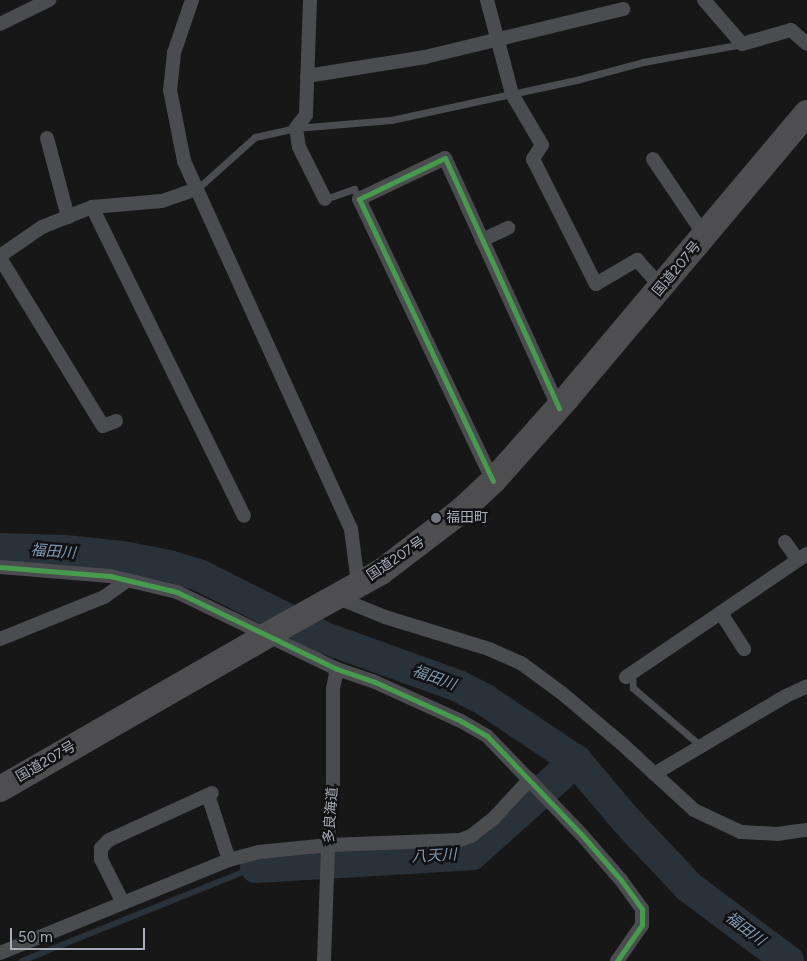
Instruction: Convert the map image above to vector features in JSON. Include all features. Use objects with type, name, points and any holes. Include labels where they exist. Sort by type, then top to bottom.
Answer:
[{"type":"highway","name":"国道207号","points":[[0,789],[381,572],[440,529],[493,481],[558,408],[662,288],[807,113]]},
{"type":"street","points":[[0,24],[48,0]]},
{"type":"street","points":[[192,0],[174,53],[170,90],[184,161],[351,529],[358,584]]},
{"type":"street","points":[[310,0],[306,115],[296,128],[299,147],[324,199]]},
{"type":"street","points":[[487,0],[512,94],[542,145],[533,160],[596,284],[637,260],[662,288]]},
{"type":"street","points":[[704,0],[742,44],[791,30],[807,44]]},
{"type":"street","points":[[307,76],[425,57],[623,9]]},
{"type":"street","points":[[48,138],[68,217]]},
{"type":"street","points":[[493,481],[359,198],[445,158],[558,408]]},
{"type":"street","points":[[652,160],[705,236]]},
{"type":"street","points":[[116,422],[103,426],[0,257],[42,228],[92,207],[162,201],[197,189]]},
{"type":"street","points":[[92,207],[244,516]]},
{"type":"street","points":[[482,240],[508,228]]},
{"type":"street","points":[[629,676],[803,557],[785,542]]},
{"type":"street","points":[[0,567],[128,580],[178,592],[274,632],[337,669],[375,682],[461,721],[486,736],[530,779],[582,835],[621,880],[642,909],[642,926],[617,961]]},
{"type":"street","points":[[0,639],[104,597],[128,580]]},
{"type":"street","points":[[331,599],[489,649],[521,663],[563,694],[694,810],[741,832],[777,834],[807,830]]},
{"type":"street","points":[[720,613],[744,649]]},
{"type":"street","name":"多良海道","points":[[324,961],[329,815],[333,783],[333,689],[337,669]]},
{"type":"street","points":[[654,774],[786,696],[807,686]]},
{"type":"street","points":[[0,953],[229,860],[259,852],[329,845],[460,840],[471,836],[493,819],[530,779]]},
{"type":"street","points":[[123,903],[101,859],[101,848],[109,840],[210,794],[229,860]]},
{"type":"lane","points":[[197,189],[255,137],[296,128],[391,120],[512,94],[644,62],[742,44]]},
{"type":"lane","points":[[324,199],[354,189],[359,198]]},
{"type":"lane","points":[[629,676],[633,688],[701,746]]},
{"type":"waterway","name":"福田川","points":[[0,549],[65,551],[122,557],[169,566],[201,576],[325,638],[458,686],[485,700],[576,761],[626,820],[689,887],[788,961]]},
{"type":"waterway","name":"八天川","points":[[256,867],[472,854],[576,761]]},
{"type":"waterway","points":[[22,961],[256,867]]},
{"type":"cycle path","points":[[493,481],[359,199],[445,158],[559,408]]},
{"type":"cycle path","points":[[0,567],[110,576],[177,592],[337,669],[375,682],[461,721],[487,736],[582,835],[621,880],[642,909],[642,925],[617,961]]},
{"type":"place","name":"福田町","points":[[436,518]]}]
